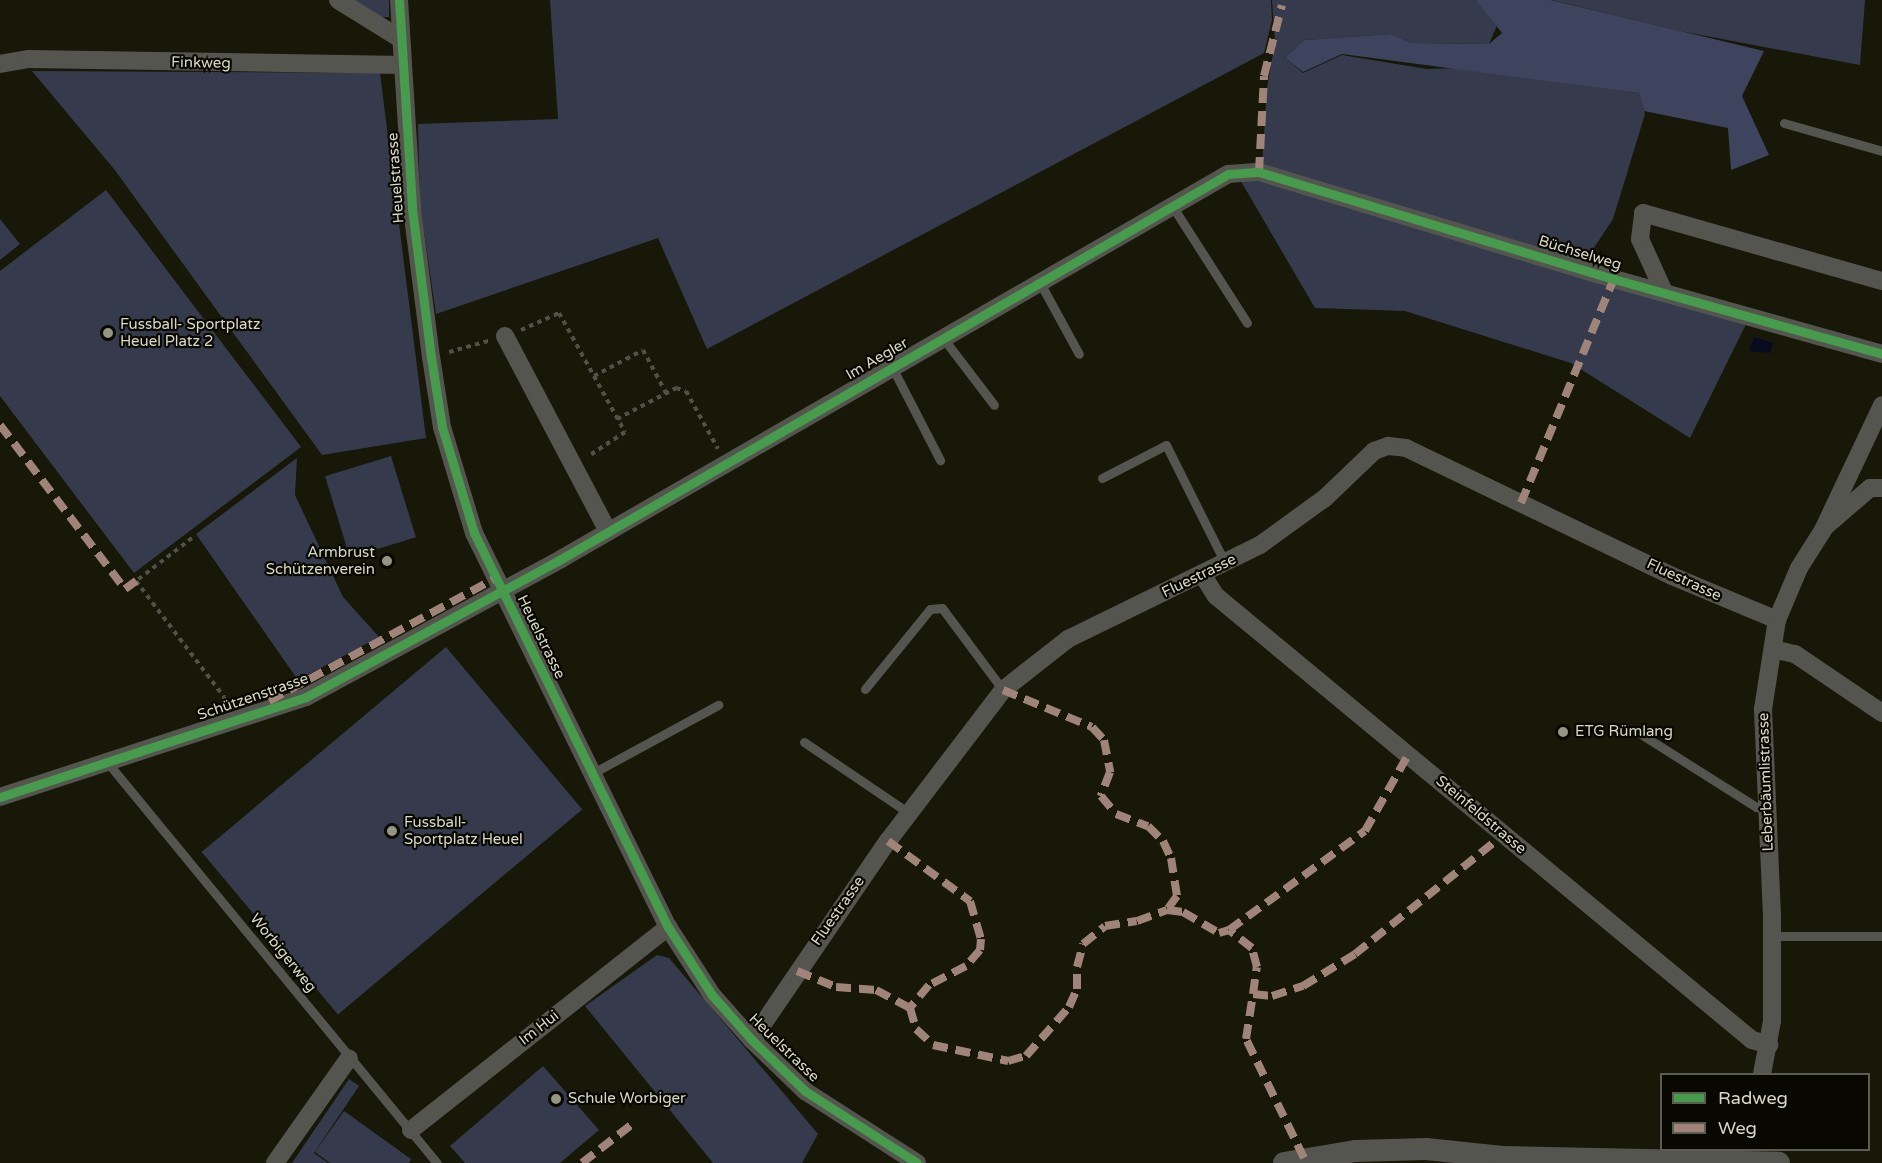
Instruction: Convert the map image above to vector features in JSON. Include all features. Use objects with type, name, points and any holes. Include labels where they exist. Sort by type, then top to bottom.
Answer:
[{"type":"street","points":[[338,0],[401,39]]},
{"type":"street","name":"Heuelstrasse","points":[[399,0],[412,208],[431,357],[442,427],[456,483],[474,533],[590,774],[668,927],[712,995],[752,1040],[805,1090],[917,1163]]},
{"type":"street","name":"Finkweg","points":[[0,64],[28,59],[94,59],[403,65]]},
{"type":"street","name":"Im Aegler","points":[[502,591],[943,338],[1171,204],[1228,174],[1259,172],[1272,176]]},
{"type":"street","name":"Büchselweg","points":[[1272,176],[1882,354]]},
{"type":"street","points":[[1664,292],[1640,239],[1643,213],[1882,281]]},
{"type":"street","points":[[505,336],[608,531]]},
{"type":"street","name":"Leberbäumlistrasse","points":[[1762,1073],[1769,1045],[1772,936],[1765,808],[1763,709],[1778,620],[1800,568],[1823,530],[1882,405]]},
{"type":"street","name":"Fluestrasse","points":[[752,1040],[909,813],[1003,690],[1068,639],[1225,563],[1297,521],[1374,451],[1388,446],[1406,448],[1683,580],[1778,620]]},
{"type":"street","points":[[1823,530],[1870,488],[1882,488]]},
{"type":"street","name":"Steinfeldstrasse","points":[[1202,574],[1216,596],[1243,619],[1752,1040],[1769,1045]]},
{"type":"street","name":"Schützenstrasse","points":[[0,797],[306,697],[502,591]]},
{"type":"street","points":[[1773,649],[1795,654],[1882,713]]},
{"type":"street","name":"Im Hui","points":[[411,1130],[668,927]]},
{"type":"street","points":[[275,1163],[349,1058]]},
{"type":"street","points":[[1284,1163],[1355,1151],[1426,1149],[1503,1157],[1674,1162],[1748,1155],[1779,1163]]},
{"type":"lane","points":[[1784,123],[1882,151]]},
{"type":"lane","points":[[1171,204],[1247,323]]},
{"type":"lane","points":[[1039,281],[1079,354]]},
{"type":"lane","points":[[943,338],[994,405]]},
{"type":"lane","points":[[892,367],[939,460]]},
{"type":"lane","points":[[1102,478],[1166,444],[1225,563]]},
{"type":"lane","points":[[866,689],[930,609],[942,608],[1003,690]]},
{"type":"lane","points":[[590,774],[717,705]]},
{"type":"lane","points":[[1636,731],[1765,808]]},
{"type":"lane","points":[[804,742],[909,813]]},
{"type":"lane","name":"Worbigerweg","points":[[107,762],[437,1163]]},
{"type":"lane","points":[[1772,936],[1882,936]]},
{"type":"path","points":[[431,357],[505,336],[559,313],[625,432],[622,437],[573,465]]},
{"type":"path","points":[[594,376],[643,350],[666,393]]},
{"type":"path","points":[[617,419],[676,388],[686,391],[725,463]]},
{"type":"path","points":[[192,538],[135,581],[224,697],[226,723]]},
{"type":"shaded area","points":[[349,0],[389,0],[389,17],[372,17]]},
{"type":"shaded area","points":[[550,0],[1271,0],[1272,20],[1264,53],[707,349],[658,238],[436,314],[420,205],[418,124],[558,119]]},
{"type":"shaded area","points":[[1272,0],[1508,0],[1489,44],[1412,43],[1391,34],[1304,40],[1285,58],[1303,73],[1342,55],[1427,69],[1459,68],[1639,93],[1645,114],[1613,219],[1578,272],[1748,320],[1690,438],[1571,363],[1405,311],[1315,308],[1239,178],[1262,165],[1267,88],[1275,42]]},
{"type":"shaded area","points":[[1476,0],[1551,0],[1764,51],[1742,96],[1769,155],[1731,170],[1728,128],[1644,111],[1639,93],[1342,54],[1303,72],[1285,58],[1304,40],[1391,34],[1412,43],[1489,44],[1502,33]]},
{"type":"shaded area","points":[[1552,0],[1865,0],[1860,65],[1680,31]]},
{"type":"shaded area","points":[[32,71],[380,73],[426,438],[322,455],[114,169]]},
{"type":"shaded area","name":"Fussball- Sportplatz Heuel Platz 2","points":[[106,190],[301,447],[134,573],[0,396],[0,271]]},
{"type":"shaded area","points":[[0,219],[20,244],[0,260]]},
{"type":"shaded area","points":[[1754,337],[1773,343],[1770,353],[1749,351]]},
{"type":"shaded area","points":[[391,456],[416,537],[350,557],[325,476]]},
{"type":"shaded area","points":[[297,458],[295,495],[343,597],[379,637],[298,680],[196,534]]},
{"type":"shaded area","name":"Fussball- Sportplatz Heuel","points":[[446,647],[582,809],[338,1014],[202,852]]},
{"type":"shaded area","points":[[657,955],[669,958],[818,1134],[802,1163],[713,1163],[585,1006]]},
{"type":"shaded area","points":[[543,1066],[599,1130],[560,1163],[465,1163],[450,1146]]},
{"type":"shaded area","points":[[349,1079],[359,1086],[314,1153],[328,1163],[292,1163]]},
{"type":"shaded area","points":[[344,1111],[411,1159],[409,1163],[330,1163],[315,1152]]},
{"type":"marked path","points":[[1259,172],[1264,76],[1282,5]]},
{"type":"marked path","points":[[1521,503],[1614,279]]},
{"type":"marked path","points":[[0,425],[125,589],[136,581]]},
{"type":"marked path","points":[[269,701],[496,578]]},
{"type":"marked path","points":[[1003,690],[1092,727],[1104,740],[1110,772],[1101,796],[1116,814],[1148,826],[1163,841],[1171,858],[1177,896],[1167,910]]},
{"type":"marked path","points":[[1253,994],[1257,967],[1252,948],[1229,930],[1365,831],[1408,755]]},
{"type":"marked path","points":[[1304,1158],[1246,1039],[1253,994],[1272,996],[1303,986],[1355,954],[1504,834]]},
{"type":"marked path","points":[[888,841],[970,901],[981,939],[980,950],[966,966],[929,985],[910,1008]]},
{"type":"marked path","points":[[797,971],[836,987],[876,990],[910,1008],[916,1029],[933,1045],[1008,1061],[1026,1056],[1069,1007],[1077,989],[1077,967],[1083,944],[1105,926],[1137,921],[1167,910],[1183,912],[1219,933],[1229,930]]},
{"type":"marked path","points":[[582,1163],[635,1122]]},
{"type":"cycle path","points":[[399,0],[412,209],[431,357],[442,427],[474,533],[668,927],[712,995],[752,1040],[805,1091],[917,1163]]},
{"type":"cycle path","points":[[0,797],[306,697],[561,559],[1228,174],[1259,172],[1614,279],[1882,354]]},
{"type":"place","name":"Fussball- Sportplatz Heuel Platz 2","points":[[108,333]]},
{"type":"place","name":"Armbrust Schützenverein","points":[[387,561]]},
{"type":"place","name":"ETG Rümlang","points":[[1563,732]]},
{"type":"place","name":"Fussball- Sportplatz Heuel","points":[[392,831]]},
{"type":"place","name":"Schule Worbiger","points":[[556,1099]]}]
